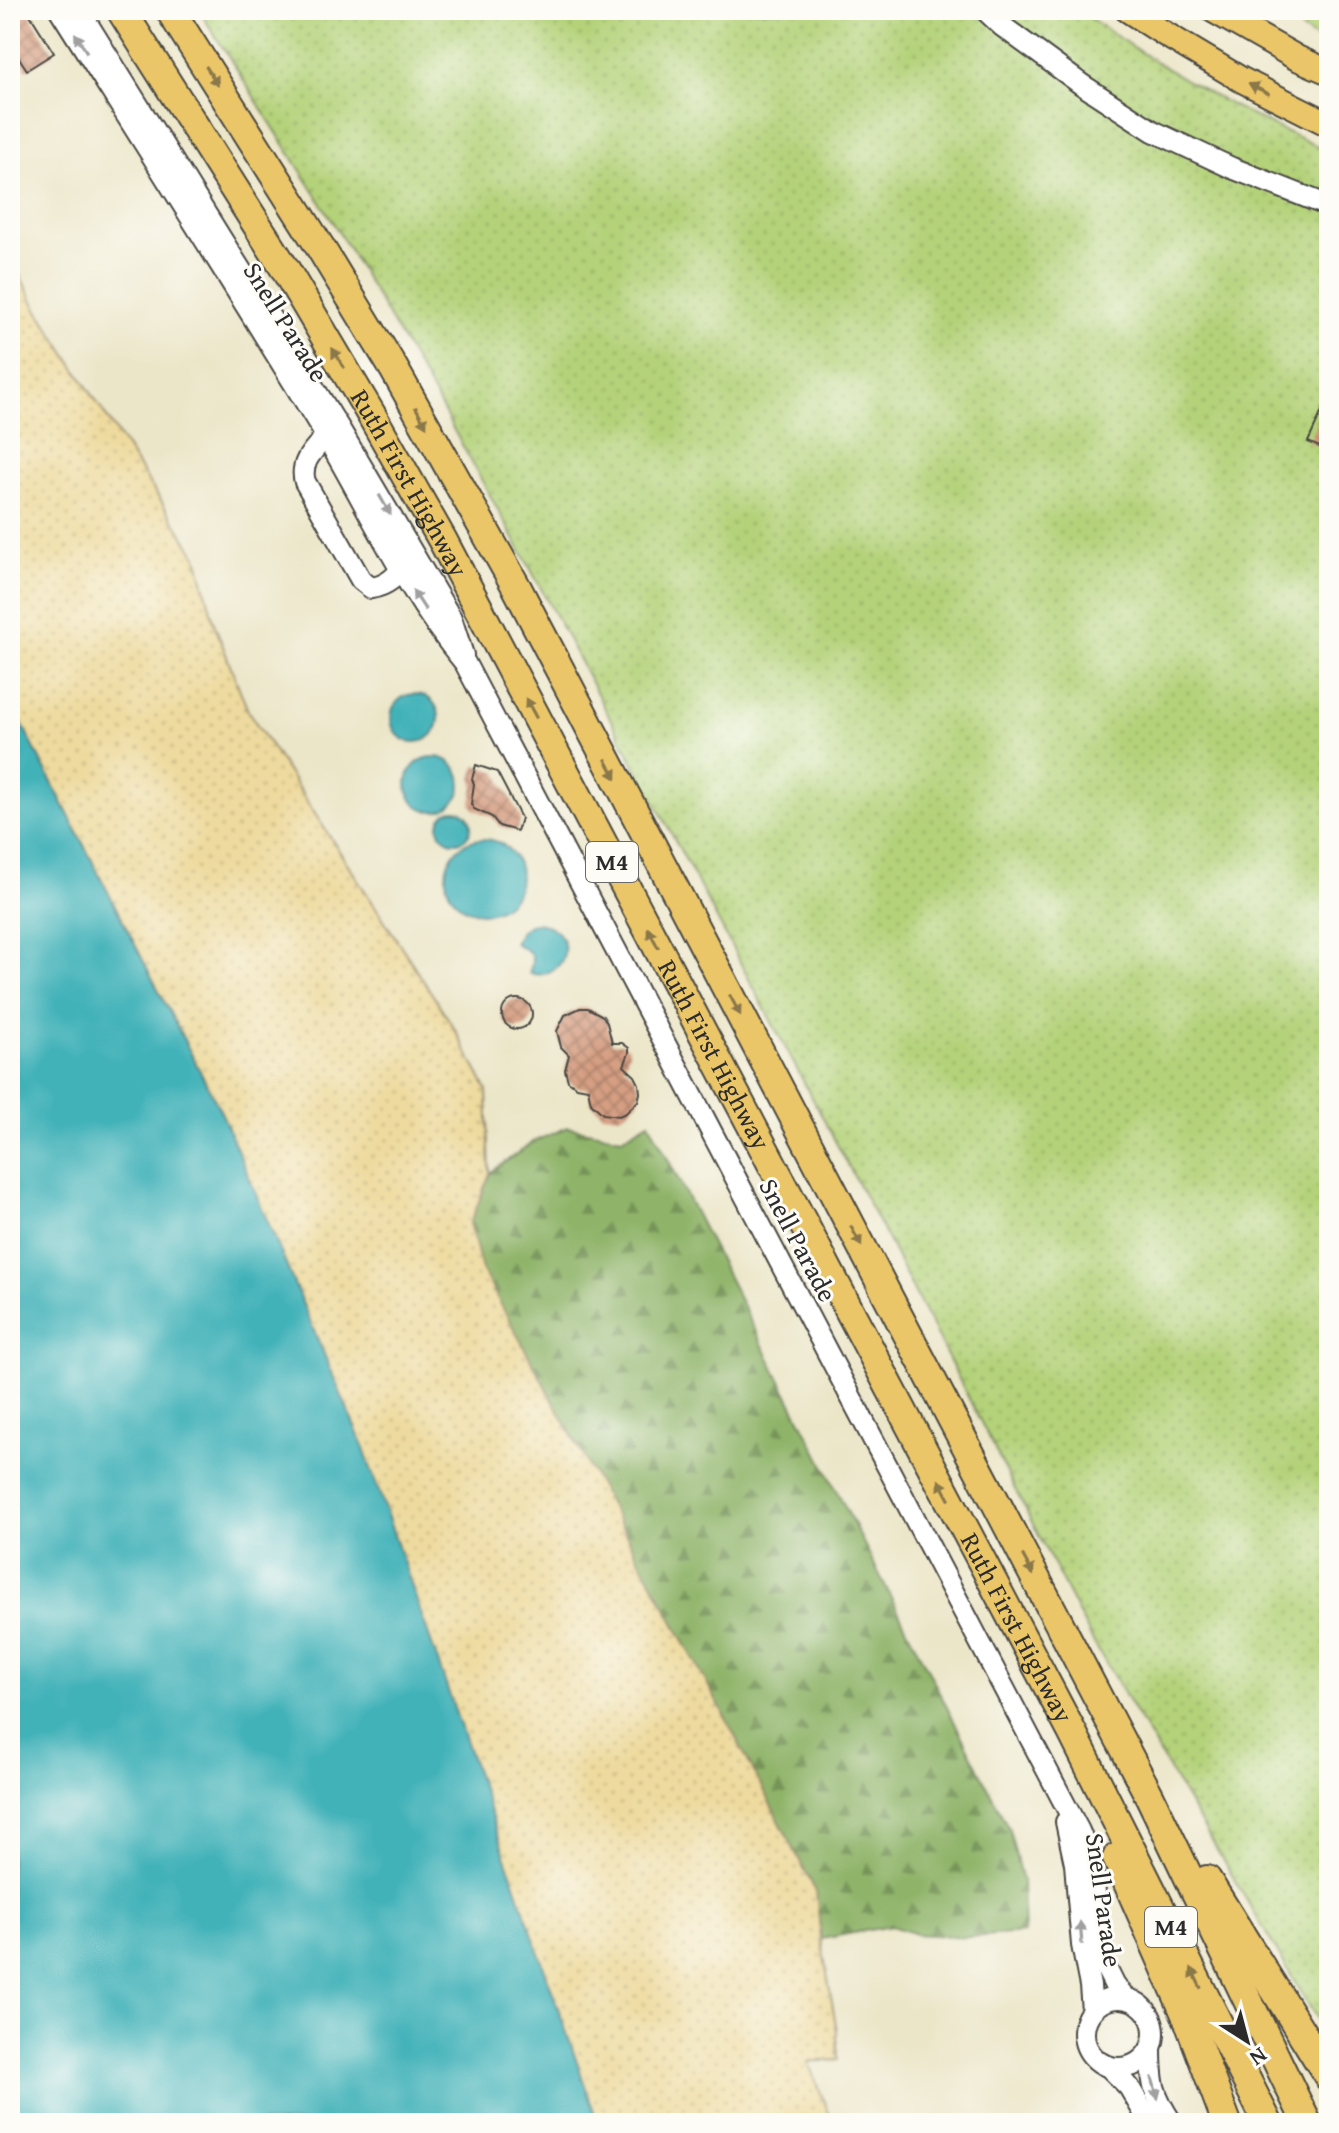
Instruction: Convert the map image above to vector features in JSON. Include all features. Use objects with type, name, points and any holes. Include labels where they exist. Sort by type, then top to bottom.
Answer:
[{"type":"highway","name":"Ruth First Highway","points":[[121,10],[285,269],[443,541],[1072,1732],[1268,2123]]},
{"type":"highway","name":"Ruth First Highway","points":[[170,10],[394,369],[517,588],[1150,1797],[1307,2123]]},
{"type":"highway","points":[[1072,1732],[1082,1780],[1188,2019],[1227,2123]]},
{"type":"highway","points":[[1150,1797],[1169,1819],[1329,2077]]},
{"type":"main road","points":[[1128,10],[1242,80],[1329,124]]},
{"type":"main road","points":[[1213,10],[1297,58],[1329,72]]},
{"type":"street","name":"Snell Parade","points":[[60,10],[326,436],[400,571],[437,629],[465,663]]},
{"type":"street","name":"Snell Parade","points":[[79,10],[339,428],[451,618],[465,663],[1085,1845],[1091,1861],[1104,1964],[1115,1986],[1126,1998]]},
{"type":"street","points":[[985,10],[1081,84],[1153,131],[1232,168],[1329,206]]},
{"type":"street","points":[[326,436],[306,461],[303,475],[366,586],[378,587],[391,580],[413,553]]},
{"type":"street","name":"Snell Parade","points":[[1062,1798],[1075,1864],[1082,1945],[1092,2010]]},
{"type":"street","points":[[1113,1998],[1126,1998],[1138,2002],[1148,2011],[1155,2035],[1144,2059],[1133,2066],[1120,2068],[1098,2061],[1085,2042],[1086,2020],[1092,2010],[1113,1998]]},
{"type":"street","points":[[1151,2048],[1154,2090],[1172,2123]]},
{"type":"street","points":[[1108,2066],[1129,2087],[1150,2123]]},
{"type":"green space","points":[[199,10],[1079,10],[1207,92],[1329,152],[1329,2039],[1091,1638],[890,1244],[528,564],[435,396],[327,212]]},
{"type":"green space","points":[[1274,10],[1329,10],[1329,47],[1327,46]]},
{"type":"green space","points":[[649,1122],[1009,1829],[1022,1881],[1024,1933],[968,1937],[916,1934],[891,1926],[821,1939],[816,1892],[722,1711],[482,1270],[470,1224],[490,1173],[533,1142],[568,1127],[622,1138]]},
{"type":"sand","points":[[10,256],[37,309],[197,557],[214,623],[248,711],[453,1026],[487,1090],[490,1173],[470,1224],[482,1270],[722,1711],[816,1892],[837,2031],[838,2060],[808,2062],[833,2123],[598,2123],[363,1446],[222,1114],[10,701]]},
{"type":"water","points":[[415,694],[432,701],[439,718],[432,735],[415,742],[398,735],[391,718],[398,701]]},
{"type":"water","points":[[10,701],[222,1114],[363,1446],[598,2123],[10,2123]]},
{"type":"water","points":[[434,757],[453,765],[461,784],[453,803],[434,811],[415,803],[407,784],[415,765]]},
{"type":"water","points":[[455,810],[466,815],[471,826],[466,837],[455,842],[444,837],[439,826],[444,815]]},
{"type":"water","points":[[483,839],[504,845],[514,855],[520,876],[514,897],[504,907],[483,913],[462,907],[452,897],[446,876],[452,855],[462,845]]},
{"type":"water","points":[[534,923],[549,926],[559,933],[564,943],[561,963],[543,974],[529,973],[532,957],[514,943],[522,930]]},
{"type":"building","points":[[10,10],[27,10],[54,53],[27,70],[10,44]]},
{"type":"building","points":[[1329,396],[1329,438],[1324,449],[1308,442]]},
{"type":"building","points":[[476,765],[497,772],[521,818],[517,831],[499,826],[492,817],[474,809],[471,804],[472,779]]},
{"type":"building","points":[[517,999],[527,1004],[532,1014],[527,1024],[517,1029],[507,1024],[502,1014],[507,1004]]},
{"type":"building","points":[[588,1008],[603,1016],[612,1043],[622,1043],[629,1048],[624,1066],[635,1076],[640,1093],[638,1101],[619,1116],[603,1114],[591,1103],[588,1089],[568,1081],[565,1070],[569,1055],[561,1047],[557,1031],[565,1015]]}]
